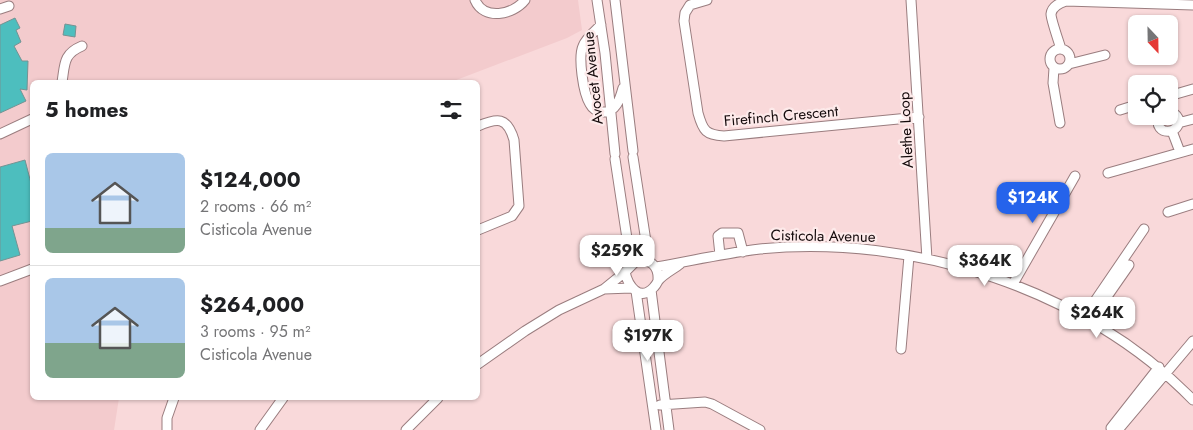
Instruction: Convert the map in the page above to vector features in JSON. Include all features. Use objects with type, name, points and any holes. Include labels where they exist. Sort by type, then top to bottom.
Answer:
[{"type":"street","points":[[475,0],[481,10],[492,14],[514,8],[525,0]]},
{"type":"street","name":"Avocet Avenue","points":[[597,0],[628,268]]},
{"type":"street","name":"Avocet Avenue","points":[[614,0],[633,154],[652,264]]},
{"type":"street","name":"Firefinch Crescent","points":[[707,0],[690,5],[685,13],[684,21],[698,113],[702,127],[710,134],[724,136],[919,117]]},
{"type":"street","name":"Alethe Loop","points":[[912,0],[927,259]]},
{"type":"street","points":[[1069,64],[1070,54],[1061,49],[1051,14],[1058,4],[1066,1],[1193,5]]},
{"type":"street","points":[[0,9],[9,6]]},
{"type":"street","points":[[601,25],[584,43],[580,58],[586,94],[590,104],[600,112],[611,111],[618,103],[624,83]]},
{"type":"street","points":[[62,80],[69,53],[82,46]]},
{"type":"street","points":[[1061,49],[1054,51],[1050,56],[1050,63],[1054,68],[1061,70],[1069,64],[1105,55]]},
{"type":"street","points":[[1054,68],[1053,83],[1060,123]]},
{"type":"street","points":[[1178,93],[1193,89]]},
{"type":"street","points":[[1120,110],[1128,108]]},
{"type":"street","points":[[1178,123],[1193,119]]},
{"type":"street","points":[[0,134],[30,120]]},
{"type":"street","points":[[480,125],[493,120],[499,120],[508,125],[511,131],[514,140],[519,206],[512,216],[480,229]]},
{"type":"street","points":[[1158,125],[1159,128],[1165,131],[1172,131]]},
{"type":"street","points":[[1172,131],[1176,125]]},
{"type":"street","points":[[1172,131],[1180,152]]},
{"type":"street","points":[[1108,173],[1193,149]]},
{"type":"street","points":[[1013,284],[1074,176]]},
{"type":"street","points":[[1168,212],[1193,204]]},
{"type":"street","points":[[1087,319],[1144,229]]},
{"type":"street","points":[[720,255],[718,236],[722,233],[738,233],[743,252]]},
{"type":"street","name":"Cisticola Avenue","points":[[652,264],[683,263],[743,252],[802,247],[836,247],[872,249],[927,259],[976,271],[1013,284],[1087,319],[1162,371],[1193,400]]},
{"type":"street","points":[[901,349],[909,256]]},
{"type":"street","points":[[480,363],[525,330],[559,310],[604,289],[636,261],[652,264],[658,273],[658,280],[654,288],[650,290],[641,292],[604,289]]},
{"type":"street","name":"Cisticola Avenue","points":[[658,280],[683,263]]},
{"type":"street","points":[[1087,319],[1129,265]]},
{"type":"street","points":[[628,268],[626,280],[633,290],[656,430]]},
{"type":"street","points":[[0,281],[30,270]]},
{"type":"street","points":[[650,290],[669,430]]},
{"type":"street","points":[[1114,429],[1162,371],[1193,341]]},
{"type":"street","points":[[167,430],[167,418],[173,400]]},
{"type":"street","points":[[260,430],[282,400]]},
{"type":"street","points":[[406,430],[436,400]]},
{"type":"street","points":[[653,406],[705,402],[760,430]]},
{"type":"shaded area","points":[[0,0],[578,0],[582,30],[567,38],[456,80],[30,80],[30,400],[119,400],[114,430],[0,430]]},
{"type":"building","points":[[15,18],[20,28],[16,30],[21,42],[14,46],[22,61],[28,61],[27,90],[20,89],[26,101],[0,113],[0,25]]},
{"type":"building","points":[[65,24],[76,26],[75,37],[63,35]]},
{"type":"building","points":[[25,160],[30,179],[30,222],[12,226],[20,255],[0,261],[0,167]]}]
